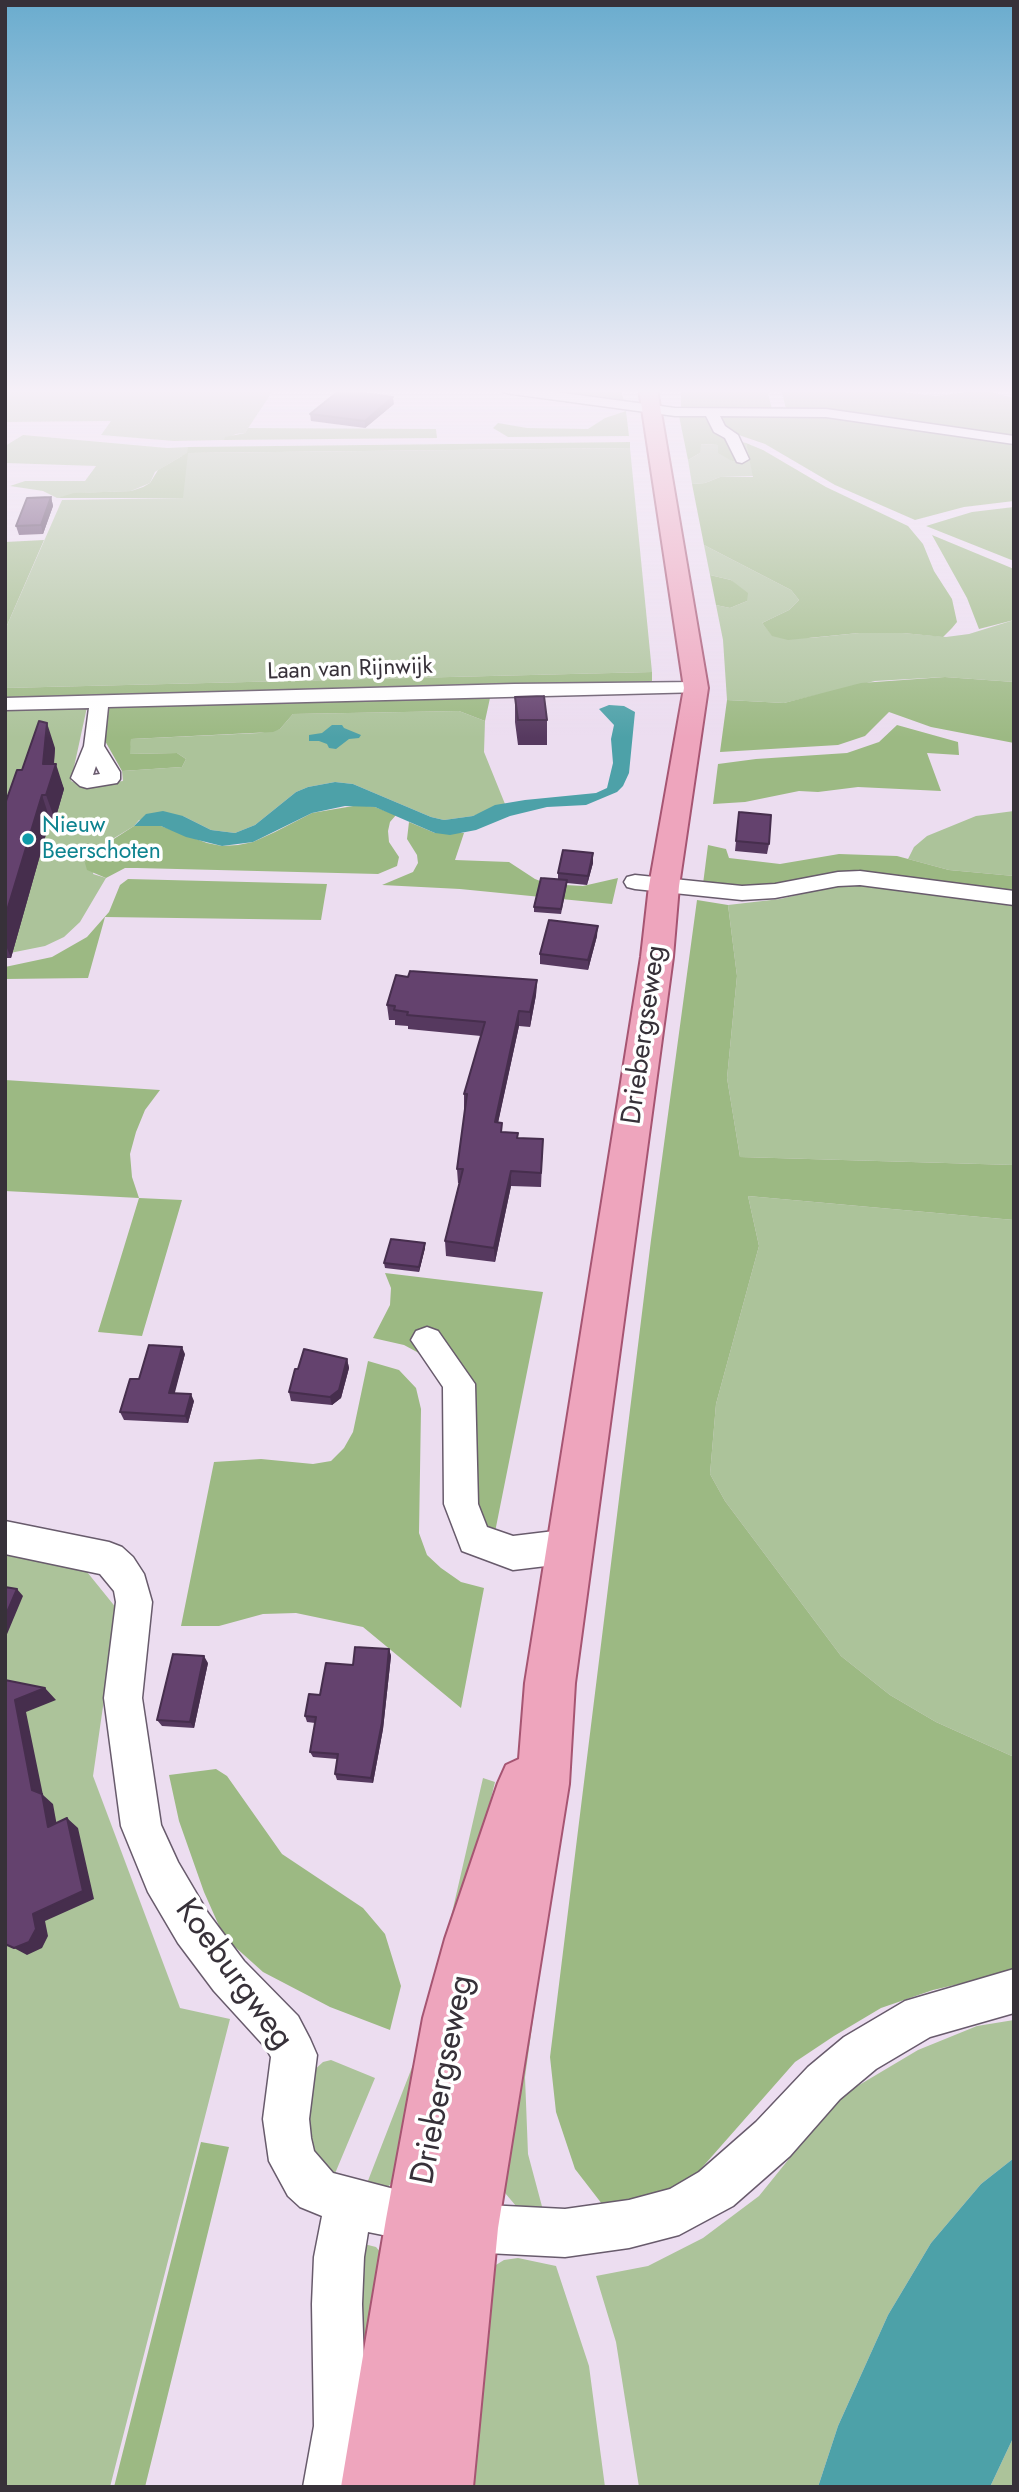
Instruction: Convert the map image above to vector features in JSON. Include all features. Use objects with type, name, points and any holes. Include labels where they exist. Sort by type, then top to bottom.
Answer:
[{"type":"main road","name":"Driebergseweg","points":[[376,2487],[442,2223],[543,1784],[550,1683],[657,957],[650,884],[696,688],[667,505]]},
{"type":"main road","name":"Driebergseweg","points":[[438,2487],[442,2223]]},
{"type":"street","name":"Laan van Rijnwijk","points":[[5,704],[696,688]]},
{"type":"street","points":[[94,746],[99,702]]},
{"type":"street","points":[[650,884],[742,893],[775,891],[838,878],[860,878],[1014,898]]},
{"type":"street","points":[[427,1340],[459,1384],[461,1504],[474,1539],[513,1553],[571,1546]]},
{"type":"street","name":"Koeburgweg","points":[[5,1537],[109,1559],[120,1569],[131,1586],[134,1602],[123,1698],[141,1826],[163,1877],[193,1927],[229,1976],[282,2032],[295,2055],[286,2119],[293,2161],[305,2179],[317,2190],[349,2203],[442,2223],[565,2233],[629,2224],[680,2211],[716,2189],[773,2139],[824,2082],[860,2053],[922,2017],[1014,1991]]},
{"type":"street","points":[[330,2487],[340,2426],[337,2304],[339,2257],[349,2203]]},
{"type":"green space","points":[[60,505],[636,505],[652,672],[5,688],[5,630]]},
{"type":"green space","points":[[696,505],[864,505],[908,526],[923,544],[934,571],[952,599],[957,622],[943,637],[859,633],[788,640],[772,636],[762,623],[789,610],[799,600],[791,590],[704,545]]},
{"type":"green space","points":[[881,505],[978,505],[964,507],[915,520]]},
{"type":"green space","points":[[1014,507],[1014,561],[926,526],[972,512]]},
{"type":"green space","points":[[932,535],[1014,569],[1014,620],[979,629],[967,598]]},
{"type":"green space","points":[[44,540],[5,630],[5,542]]},
{"type":"green space","points":[[704,545],[791,590],[799,600],[789,610],[762,623],[772,635],[810,638],[859,633],[903,633],[946,637],[969,634],[1014,620],[1014,682],[945,677],[875,681],[784,703],[727,700],[723,640],[716,605],[730,608],[747,601],[731,580],[710,575]]},
{"type":"green space","points":[[710,575],[731,580],[748,593],[747,601],[730,608],[716,605]]},
{"type":"green space","points":[[652,672],[652,682],[5,699],[5,688]]},
{"type":"green space","points":[[945,677],[1014,682],[1014,743],[931,727],[889,712],[865,736],[838,745],[720,752],[727,700],[784,703],[861,683]]},
{"type":"green space","points":[[490,698],[485,721],[459,711],[293,714],[280,729],[273,732],[131,739],[130,754],[177,753],[186,759],[182,767],[122,771],[100,732],[106,707]]},
{"type":"green space","points":[[87,707],[71,781],[83,786],[123,781],[122,771],[182,767],[186,759],[177,753],[129,754],[131,739],[259,733],[280,729],[293,714],[459,711],[485,721],[484,752],[505,804],[473,816],[444,820],[353,784],[335,782],[296,792],[255,825],[235,833],[211,830],[183,816],[139,820],[134,826],[101,846],[93,874],[106,878],[80,922],[64,937],[45,946],[5,954],[5,710]]},
{"type":"green space","points":[[897,725],[958,742],[959,755],[927,753],[941,791],[858,787],[818,792],[799,791],[745,802],[713,804],[718,764],[847,753],[879,742]]},
{"type":"green space","points":[[359,805],[375,807],[396,815],[390,822],[388,831],[389,842],[399,857],[397,866],[378,874],[125,868],[106,878],[87,870],[85,863],[89,855],[134,826],[161,826],[207,843],[238,845],[253,842],[312,813]]},
{"type":"green space","points":[[1014,811],[1014,876],[949,870],[908,859],[914,847],[927,836],[976,816]]},
{"type":"green space","points":[[409,822],[435,833],[464,833],[455,860],[509,862],[548,884],[583,886],[618,878],[612,904],[460,889],[382,885],[413,872],[418,863],[417,855],[407,839]]},
{"type":"green space","points":[[708,845],[726,849],[729,858],[780,864],[839,854],[897,856],[949,870],[1014,876],[1014,895],[849,871],[773,884],[703,884]]},
{"type":"green space","points":[[128,879],[327,884],[321,920],[105,917],[88,978],[5,979],[5,967],[52,957],[87,937],[109,912],[120,885]]},
{"type":"green space","points":[[849,883],[1014,906],[1014,1165],[740,1157],[727,1078],[737,976],[728,905],[780,899]]},
{"type":"green space","points":[[697,900],[728,905],[737,976],[727,1078],[740,1157],[1014,1165],[1014,1220],[748,1196],[759,1246],[716,1404],[710,1474],[725,1501],[841,1656],[890,1695],[936,1722],[1014,1757],[1014,1975],[989,1977],[933,1990],[881,2008],[834,2036],[795,2062],[699,2171],[647,2211],[602,2204],[575,2169],[556,2112],[550,2057],[651,1240]]},
{"type":"green space","points":[[5,1080],[160,1090],[145,1110],[130,1154],[132,1177],[139,1198],[5,1191]]},
{"type":"green space","points":[[748,1196],[1014,1220],[1014,1757],[936,1722],[890,1695],[841,1656],[725,1501],[710,1474],[716,1404],[759,1246]]},
{"type":"green space","points":[[139,1198],[182,1200],[142,1336],[98,1332]]},
{"type":"green space","points":[[385,1273],[543,1292],[491,1552],[460,1539],[452,1527],[448,1505],[448,1405],[442,1380],[433,1366],[417,1352],[404,1345],[373,1338],[390,1305],[391,1288]]},
{"type":"green space","points":[[368,1361],[399,1370],[416,1388],[421,1409],[419,1533],[427,1555],[461,1582],[484,1588],[461,1708],[363,1627],[296,1613],[263,1614],[219,1626],[181,1626],[214,1462],[261,1459],[313,1464],[331,1461],[344,1448],[353,1432]]},
{"type":"green space","points":[[5,1553],[83,1567],[117,1609],[93,1776],[180,2008],[230,2019],[110,2487],[5,2487]]},
{"type":"green space","points":[[216,1769],[227,1776],[282,1854],[363,1908],[385,1934],[401,1986],[390,2030],[330,2007],[263,1972],[224,1937],[204,1892],[179,1821],[169,1775]]},
{"type":"green space","points":[[483,1778],[495,1782],[397,2177],[387,2188],[364,2191],[423,2039]]},
{"type":"green space","points":[[565,1790],[525,2077],[528,2154],[544,2214],[516,2206],[500,2187]]},
{"type":"green space","points":[[1014,2020],[1014,2158],[981,2184],[931,2243],[888,2315],[838,2426],[818,2487],[639,2487],[616,2342],[596,2276],[648,2266],[703,2238],[759,2196],[839,2097],[918,2050],[977,2026]]},
{"type":"green space","points":[[331,2060],[375,2078],[331,2183],[318,2174],[302,2125],[311,2073],[323,2062]]},
{"type":"green space","points":[[201,2142],[229,2147],[145,2487],[114,2487]]},
{"type":"green space","points":[[359,2246],[376,2247],[382,2254],[385,2266],[347,2441]]},
{"type":"green space","points":[[518,2258],[556,2266],[589,2366],[605,2487],[454,2487],[491,2268],[504,2260]]},
{"type":"green space","points":[[1014,2436],[1014,2487],[990,2487]]},
{"type":"water","points":[[609,705],[624,706],[635,712],[629,773],[617,792],[586,805],[547,807],[510,816],[476,830],[450,835],[435,833],[375,807],[345,806],[312,813],[253,842],[222,846],[186,837],[161,826],[134,826],[146,814],[163,811],[183,816],[211,830],[235,833],[255,825],[296,792],[335,782],[353,784],[444,820],[473,816],[495,805],[596,793],[607,788],[613,763],[611,739],[614,725],[599,709]]},
{"type":"water","points":[[332,725],[342,725],[361,735],[359,738],[349,739],[336,749],[319,741],[309,741],[309,735],[322,733]]},
{"type":"water","points":[[1014,2158],[1014,2436],[990,2487],[818,2487],[838,2426],[888,2315],[931,2243],[981,2184]]},
{"type":"building","points":[[24,505],[48,505],[41,525],[16,526]]},
{"type":"building","points":[[544,696],[547,720],[518,720],[515,697]]},
{"type":"building","points":[[39,721],[47,723],[43,764],[56,764],[46,795],[42,795],[5,917],[5,804],[17,770],[22,770]]},
{"type":"building","points":[[739,812],[771,815],[769,844],[736,841]]},
{"type":"building","points":[[563,850],[593,853],[588,876],[558,873]]},
{"type":"building","points":[[541,878],[567,880],[561,909],[534,907]]},
{"type":"building","points":[[549,920],[598,926],[588,960],[540,954]]},
{"type":"building","points":[[410,971],[537,980],[530,1012],[519,1011],[495,1122],[502,1123],[501,1132],[518,1133],[517,1138],[543,1139],[541,1173],[511,1171],[494,1248],[445,1241],[463,1169],[457,1169],[467,1094],[464,1094],[485,1022],[407,1015],[408,1012],[394,1010],[395,1006],[387,1005],[396,975],[408,977]]},
{"type":"building","points":[[391,1239],[425,1243],[419,1267],[384,1263]]},
{"type":"building","points":[[149,1345],[182,1347],[169,1393],[191,1394],[185,1416],[120,1412],[130,1379],[139,1379]]},
{"type":"building","points":[[304,1349],[347,1359],[339,1390],[330,1397],[289,1392]]},
{"type":"building","points":[[5,1587],[17,1589],[5,1617]]},
{"type":"building","points":[[355,1647],[389,1649],[382,1723],[371,1778],[335,1774],[338,1754],[310,1752],[316,1717],[305,1716],[309,1694],[320,1695],[326,1663],[353,1665]]},
{"type":"building","points":[[173,1654],[204,1656],[190,1722],[157,1720]]},
{"type":"building","points":[[5,1680],[45,1688],[15,1700],[32,1790],[42,1794],[48,1827],[67,1818],[83,1891],[33,1914],[36,1929],[29,1942],[14,1948],[5,1944]]},
{"type":"place","name":"Nieuw Beerschoten","points":[[28,839]]}]
